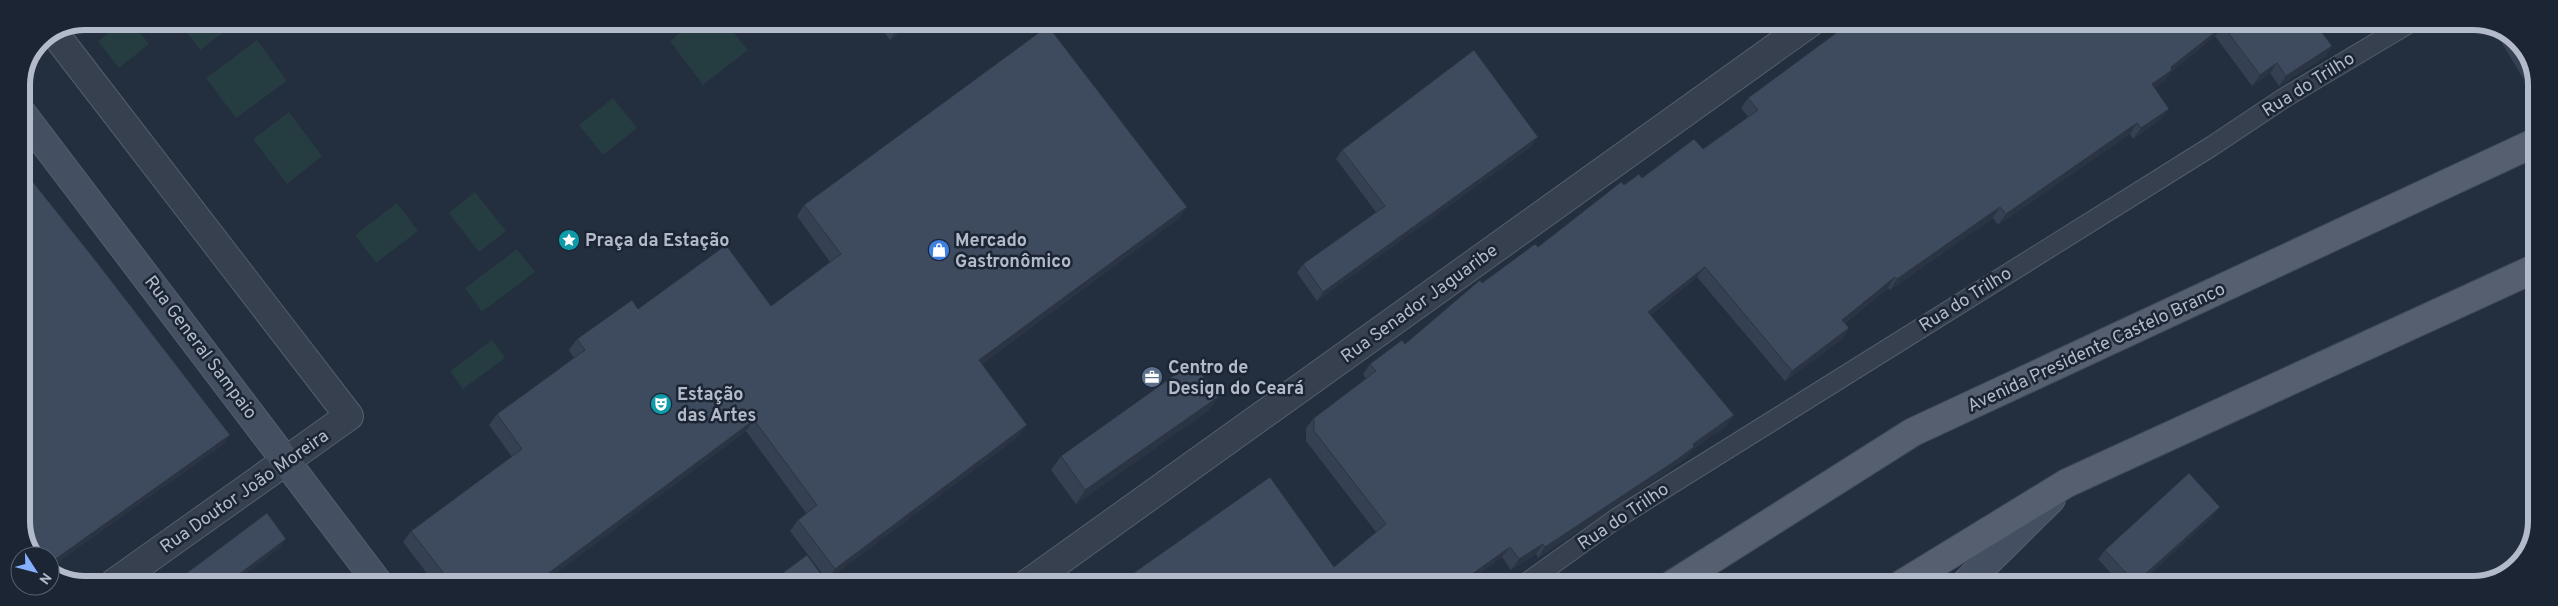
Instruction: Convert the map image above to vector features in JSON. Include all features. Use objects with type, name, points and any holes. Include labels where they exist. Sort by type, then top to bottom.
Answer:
[{"type":"main road","name":"Rua General Sampaio","points":[[30,124],[373,576]]},
{"type":"main road","name":"Avenida Presidente Castelo Branco","points":[[1687,576],[1914,432],[2528,146]]},
{"type":"main road","points":[[1915,576],[2067,483],[2528,272]]},
{"type":"main road","points":[[1973,576],[2067,483]]},
{"type":"street","name":"Rua Senador Jaguaribe","points":[[1038,576],[1800,30]]},
{"type":"street","name":"Rua Doutor João Moreira","points":[[58,37],[349,416],[125,576]]},
{"type":"lane","name":"Rua do Trilho","points":[[1536,576],[1625,513],[2212,146],[2284,98],[2397,30]]},
{"type":"green space","points":[[112,30],[138,30],[149,44],[119,68],[98,41]]},
{"type":"green space","points":[[186,30],[227,30],[200,50]]},
{"type":"green space","points":[[684,30],[732,30],[748,50],[703,85],[670,41]]},
{"type":"green space","points":[[257,40],[287,81],[236,118],[206,78]]},
{"type":"green space","points":[[613,98],[637,128],[603,155],[579,125]]},
{"type":"green space","points":[[289,112],[322,156],[287,184],[253,139]]},
{"type":"green space","points":[[475,192],[506,231],[479,252],[449,213]]},
{"type":"green space","points":[[397,203],[418,231],[376,263],[355,235]]},
{"type":"green space","points":[[517,249],[535,272],[482,312],[465,288]]},
{"type":"green space","points":[[492,340],[505,358],[463,389],[450,371]]},
{"type":"building","points":[[1043,30],[1051,30],[1187,207],[979,360],[1027,425],[835,569],[798,520],[817,505],[754,420],[545,576],[446,576],[411,531],[522,449],[497,414],[585,350],[577,339],[632,300],[638,309],[726,245],[771,306],[841,254],[804,205]]},
{"type":"building","points":[[1840,30],[2218,30],[2171,67],[2172,70],[2152,84],[2169,109],[2141,128],[2137,123],[2006,214],[2000,207],[1897,279],[1895,277],[1842,320],[1849,328],[1792,371],[1705,267],[1648,312],[1734,415],[1693,444],[1694,447],[1672,463],[1545,547],[1543,544],[1519,559],[1510,547],[1469,576],[1129,576],[1270,477],[1334,567],[1386,524],[1314,431],[1314,418],[1376,371],[1370,364],[1402,340],[1405,344],[1480,280],[1482,283],[1535,244],[1538,247],[1621,182],[1624,185],[1639,174],[1642,178],[1694,139],[1703,149],[1758,110],[1748,98]]},
{"type":"building","points":[[2226,30],[2320,30],[2332,46],[2286,76],[2277,63],[2260,75]]},
{"type":"building","points":[[1474,50],[1538,137],[1323,292],[1303,264],[1385,206],[1342,150]]},
{"type":"building","points":[[30,178],[96,261],[230,435],[60,556],[60,546],[36,546],[30,525]]},
{"type":"building","points":[[1193,362],[1218,397],[1085,490],[1061,456]]},
{"type":"building","points":[[2189,473],[2220,507],[2143,576],[2129,576],[2105,550]]},
{"type":"building","points":[[267,513],[286,539],[237,576],[183,576]]},
{"type":"building","points":[[807,555],[822,576],[779,576]]},
{"type":"place","name":"Praça da Estação","points":[[569,240]]},
{"type":"place","name":"Mercado Gastronômico","points":[[939,250]]},
{"type":"place","name":"Centro de Design do Ceará","points":[[1152,377]]},
{"type":"place","name":"Estação das Artes","points":[[661,404]]}]
